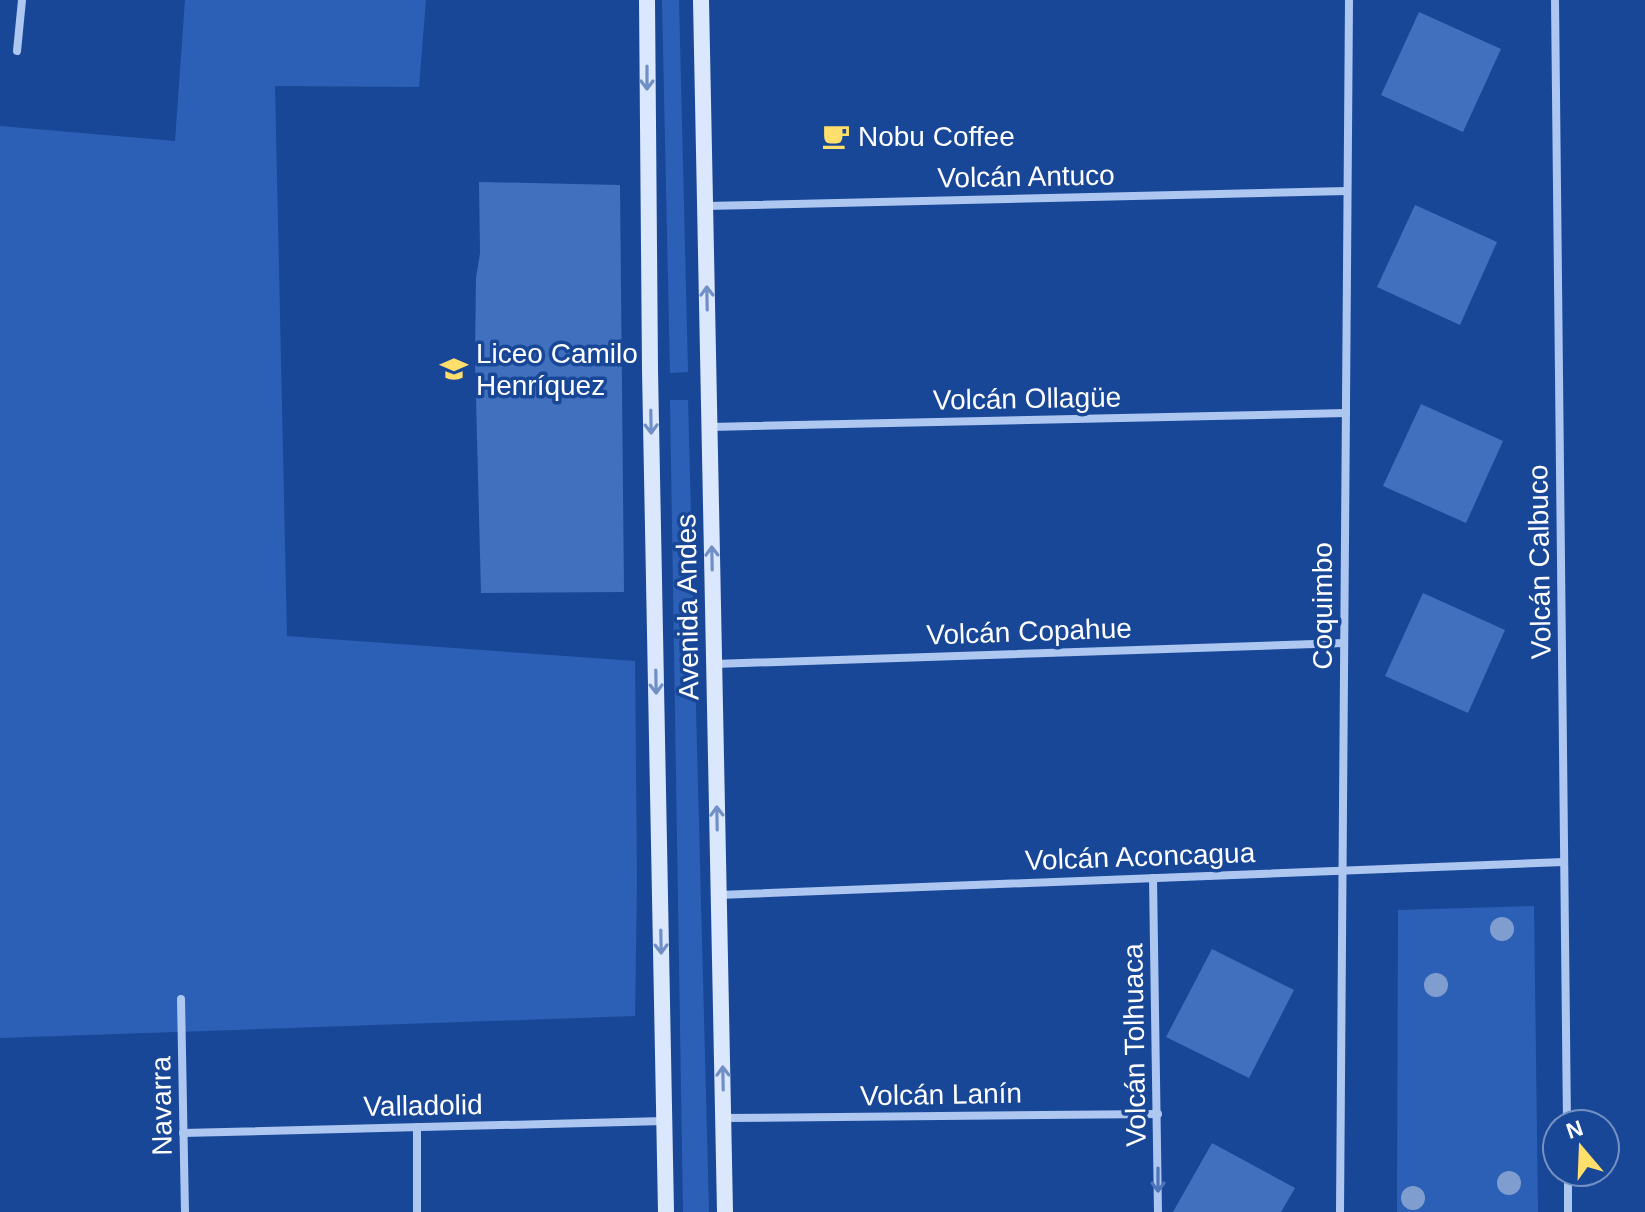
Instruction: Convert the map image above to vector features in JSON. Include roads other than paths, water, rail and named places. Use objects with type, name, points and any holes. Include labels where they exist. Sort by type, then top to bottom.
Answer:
[{"type":"main road","name":"Avenida Andes","points":[[647,0],[650,370],[666,1212]]},
{"type":"main road","name":"Avenida Andes","points":[[701,0],[725,1212]]},
{"type":"street","points":[[17,51],[22,0]]},
{"type":"street","name":"Coquimbo","points":[[1340,1212],[1349,0]]},
{"type":"street","name":"Volcán Calbuco","points":[[1555,0],[1567,1108]]},
{"type":"street","name":"Volcán Antuco","points":[[706,206],[1347,191]]},
{"type":"street","name":"Volcán Ollagüe","points":[[710,427],[1346,413]]},
{"type":"street","name":"Volcán Copahue","points":[[715,664],[1344,643]]},
{"type":"street","name":"Volcán Aconcagua","points":[[719,895],[1564,862]]},
{"type":"street","name":"Volcán Tolhuaca","points":[[1153,878],[1158,1212]]},
{"type":"street","name":"Navarra","points":[[181,999],[185,1212]]},
{"type":"street","name":"Volcán Lanín","points":[[724,1118],[1158,1114]]},
{"type":"street","name":"Valladolid","points":[[183,1133],[664,1121]]},
{"type":"street","points":[[417,1127],[417,1212]]},
{"type":"street","points":[[1568,1188],[1568,1212]]},
{"type":"place","name":"Nobu Coffee","points":[[836,136]]},
{"type":"place","name":"Liceo Camilo Henríquez","points":[[454,369]]}]
